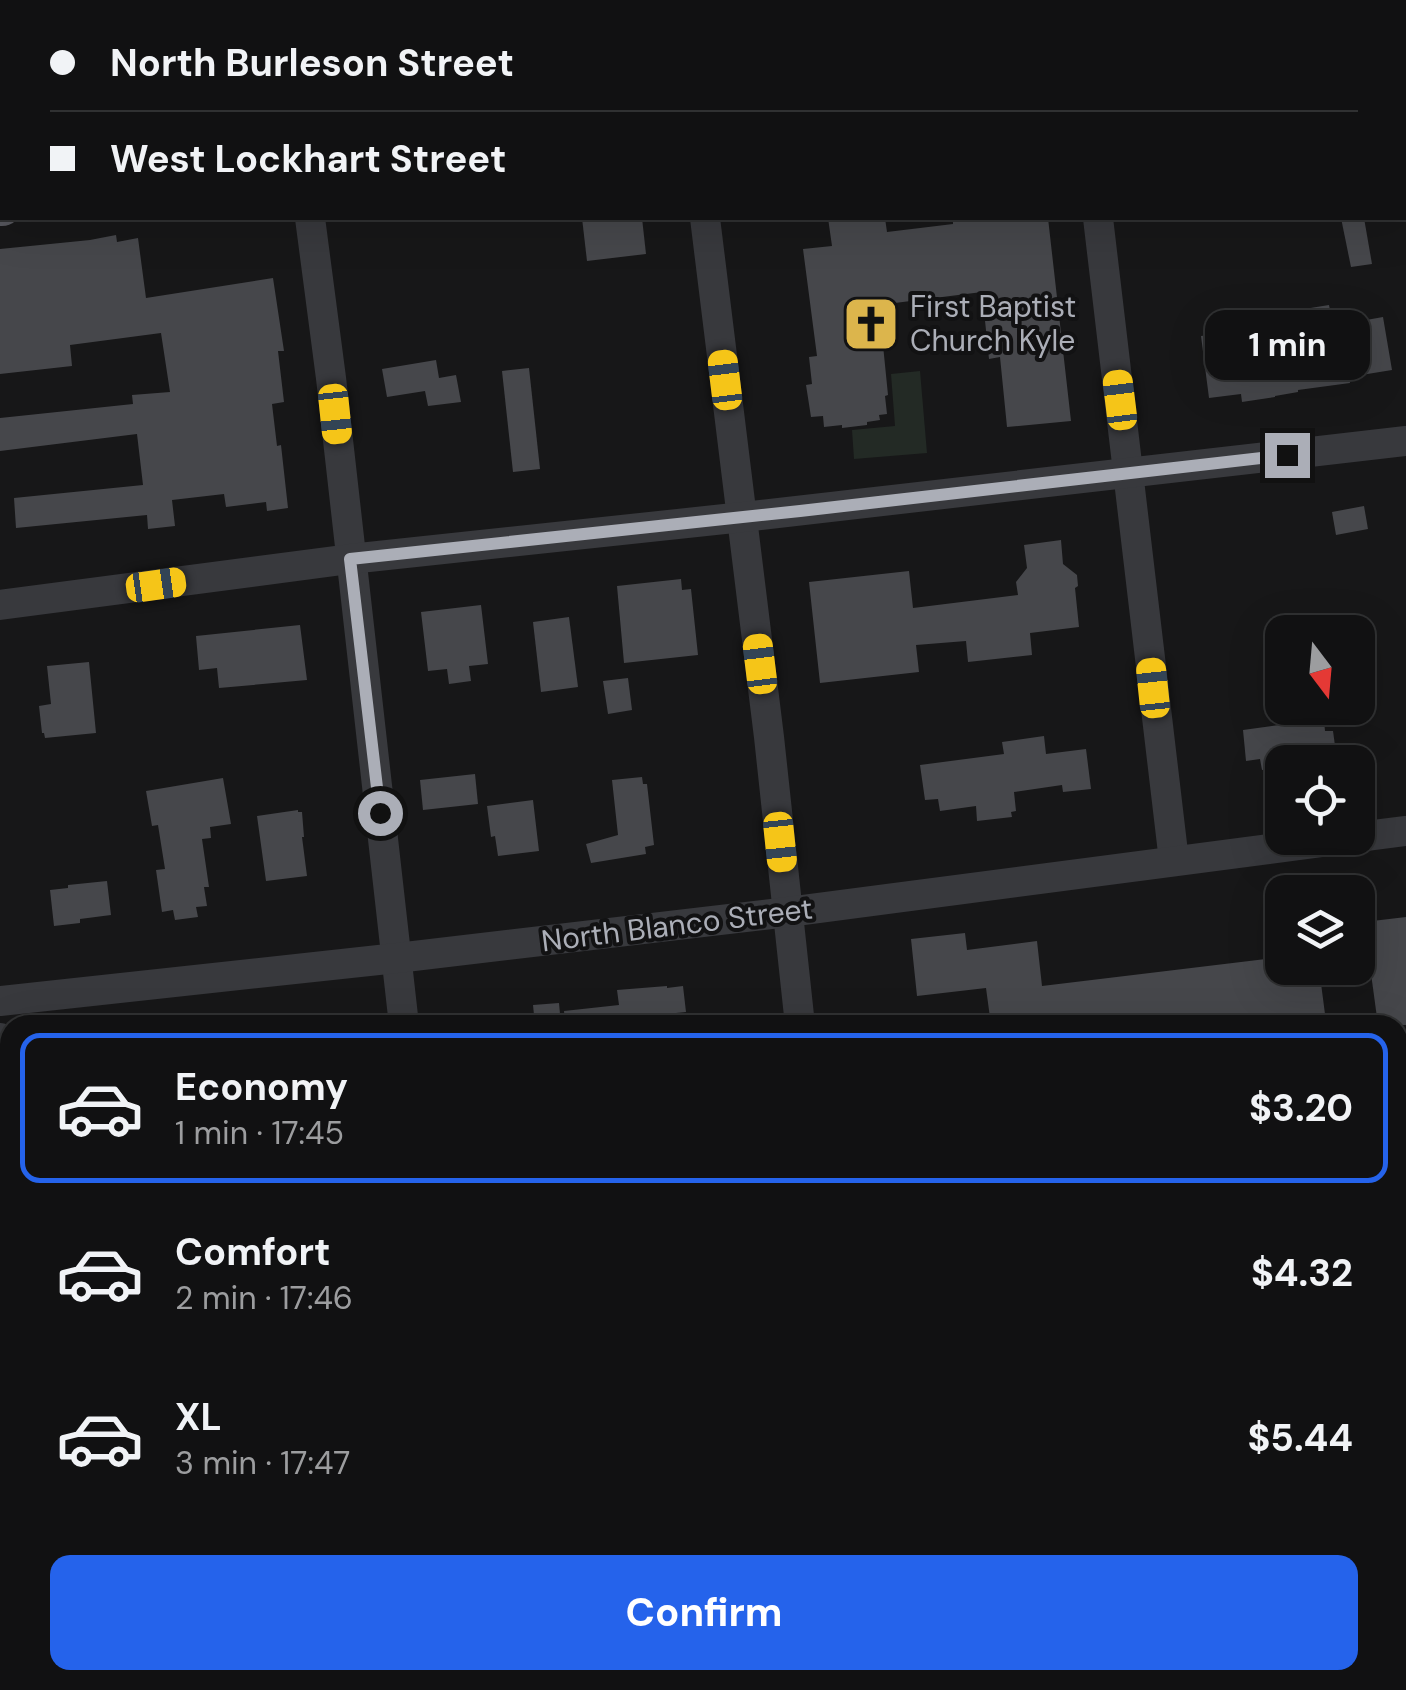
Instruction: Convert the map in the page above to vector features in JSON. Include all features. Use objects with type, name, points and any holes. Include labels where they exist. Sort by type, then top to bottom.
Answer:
[{"type":"street","points":[[310,220],[403,1015]]},
{"type":"street","points":[[705,220],[799,1015]]},
{"type":"street","points":[[1098,220],[1174,861]]},
{"type":"street","points":[[0,605],[350,559],[1406,441]]},
{"type":"street","name":"North Blanco Street","points":[[1375,834],[1406,830]]},
{"type":"street","name":"North Blanco Street","points":[[0,1001],[788,912],[1265,849]]},
{"type":"shaded area","points":[[920,371],[927,453],[854,459],[852,430],[895,426],[891,374]]},
{"type":"building","points":[[582,220],[642,220],[646,254],[587,261]]},
{"type":"building","name":"First Baptist Church Kyle","points":[[828,220],[885,220],[887,232],[953,224],[953,220],[1048,220],[1071,421],[1007,427],[1000,357],[989,359],[982,292],[879,305],[887,414],[867,425],[824,427],[823,416],[811,417],[806,385],[812,384],[809,357],[817,356],[803,249],[832,246]]},
{"type":"building","points":[[1341,220],[1364,220],[1372,264],[1351,267]]},
{"type":"building","points":[[116,235],[117,242],[138,238],[146,298],[273,278],[284,351],[278,351],[284,402],[272,404],[288,508],[267,511],[266,502],[226,507],[224,494],[172,500],[175,526],[148,529],[147,515],[16,528],[14,498],[143,485],[137,434],[0,451],[0,418],[133,404],[132,395],[170,392],[161,333],[70,345],[72,366],[0,374],[0,249]]},
{"type":"building","points":[[1329,305],[1333,326],[1383,317],[1392,370],[1349,377],[1350,383],[1275,397],[1242,402],[1241,394],[1209,398],[1201,336],[1300,323],[1298,310]]},
{"type":"building","points":[[436,360],[439,378],[456,375],[461,402],[428,406],[425,391],[387,397],[382,369]]},
{"type":"building","points":[[529,368],[540,469],[513,472],[502,371]]},
{"type":"building","points":[[1364,506],[1368,529],[1336,535],[1332,512]]},
{"type":"building","points":[[1061,540],[1063,564],[1077,575],[1079,627],[1030,633],[1032,655],[968,662],[966,641],[916,645],[919,672],[820,683],[809,582],[909,571],[913,608],[1018,595],[1016,582],[1027,568],[1024,545]]},
{"type":"building","points":[[681,579],[682,590],[691,589],[698,655],[624,663],[617,586]]},
{"type":"building","points":[[481,605],[488,664],[469,666],[471,681],[449,684],[447,669],[428,671],[421,612]]},
{"type":"building","points":[[569,617],[578,687],[541,692],[533,622]]},
{"type":"building","points":[[300,625],[307,680],[219,688],[217,668],[199,670],[196,636]]},
{"type":"building","points":[[89,662],[96,733],[45,738],[39,706],[51,704],[47,666]]},
{"type":"building","points":[[628,678],[632,710],[608,714],[603,681]]},
{"type":"building","points":[[1324,725],[1325,731],[1333,731],[1335,745],[1265,745],[1262,770],[1260,759],[1246,761],[1243,730]]},
{"type":"building","points":[[1044,736],[1046,754],[1086,749],[1091,789],[1063,792],[1062,785],[1014,792],[1016,811],[1011,812],[1012,817],[977,821],[976,806],[940,811],[938,799],[925,800],[920,765],[1004,754],[1002,742]]},
{"type":"building","points":[[475,774],[478,804],[423,810],[420,780]]},
{"type":"building","points":[[642,777],[643,784],[647,784],[654,845],[645,847],[646,854],[591,863],[586,844],[618,835],[612,780]]},
{"type":"building","points":[[223,778],[231,824],[210,827],[211,838],[202,839],[209,887],[204,887],[207,906],[196,907],[198,917],[175,920],[173,910],[162,912],[156,870],[165,869],[158,825],[152,826],[146,791]]},
{"type":"building","points":[[533,800],[539,851],[498,856],[487,806]]},
{"type":"building","points":[[302,812],[307,876],[266,881],[257,816]]},
{"type":"building","points":[[107,881],[111,915],[54,926],[50,890]]},
{"type":"building","points":[[1406,917],[1406,1015],[1377,1015],[1373,985],[1375,921]]},
{"type":"building","points":[[965,933],[967,950],[1037,941],[1042,986],[1265,959],[1265,985],[1321,985],[1325,1014],[990,1015],[986,988],[917,996],[911,939]]},
{"type":"building","points":[[683,986],[686,1012],[564,1015],[564,1011],[619,1005],[617,990]]},
{"type":"building","points":[[559,1003],[560,1015],[534,1015],[533,1005]]},
{"type":"place","name":"First Baptist Church Kyle","points":[[871,324]]},
{"type":"route","points":[[380,813],[350,559],[1287,455]]}]
